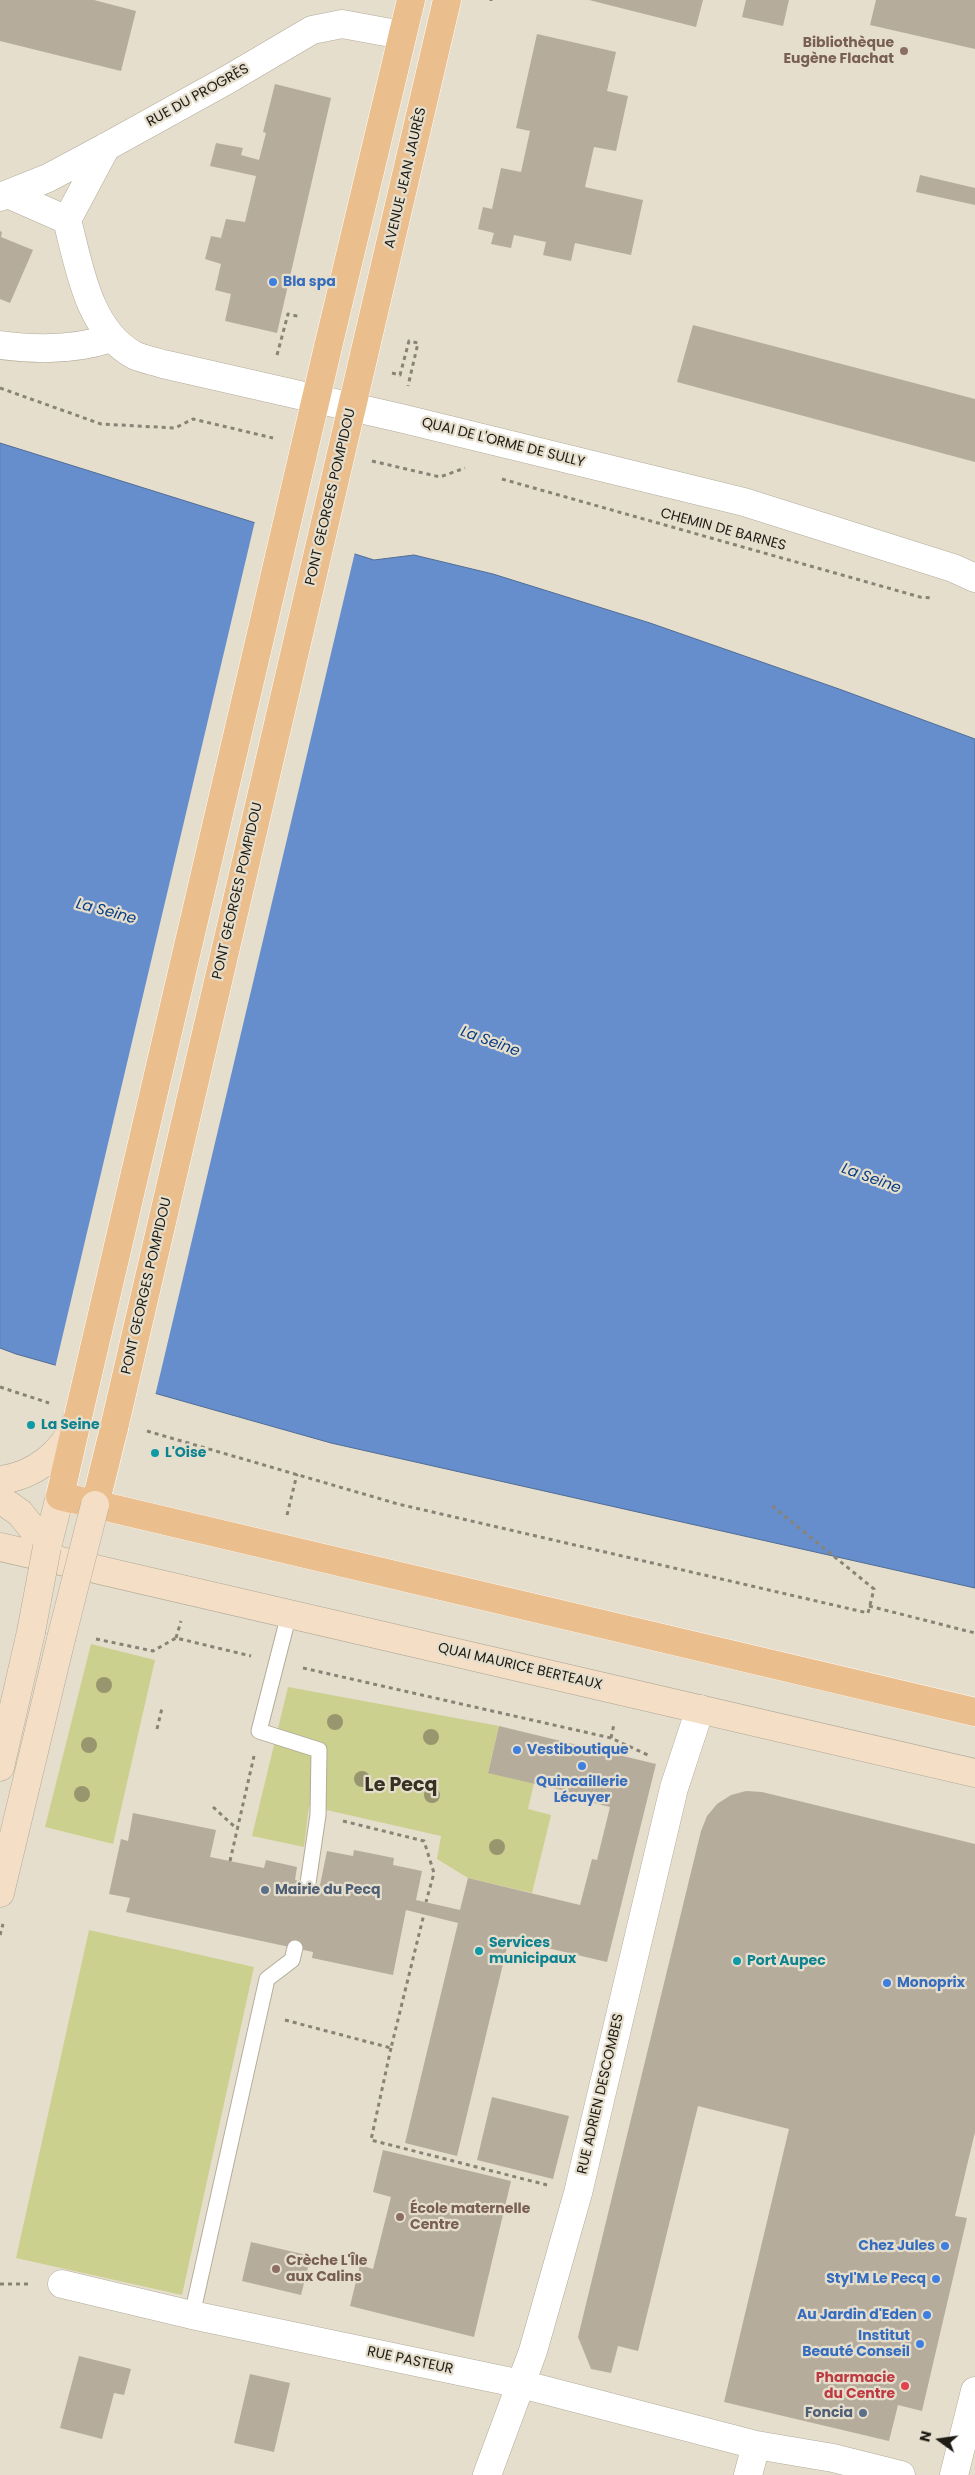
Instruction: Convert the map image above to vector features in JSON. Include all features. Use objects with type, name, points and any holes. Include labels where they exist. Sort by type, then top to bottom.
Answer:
[{"type":"main road","points":[[0,1767],[31,1632],[56,1554],[60,1496],[78,1417],[328,346],[411,0]]},
{"type":"main road","name":"AVENUE JEAN JAURÈS","points":[[374,363],[447,0]]},
{"type":"main road","name":"PONT GEORGES POMPIDOU","points":[[95,1505],[374,363]]},
{"type":"main road","points":[[0,1480],[19,1476],[44,1463],[65,1443],[78,1417]]},
{"type":"main road","points":[[60,1496],[975,1712]]},
{"type":"main road","points":[[0,1499],[20,1513],[56,1554]]},
{"type":"main road","points":[[0,1893],[95,1505]]},
{"type":"main road","name":"QUAI MAURICE BERTEAUX","points":[[0,1546],[56,1554],[289,1614],[975,1773]]},
{"type":"street","name":"RUE DU PROGRÈS","points":[[5,196],[48,178],[106,147],[312,30],[342,24],[402,35]]},
{"type":"street","points":[[0,345],[30,349],[91,345],[111,338],[91,303],[67,220],[106,147]]},
{"type":"street","points":[[5,196],[67,220]]},
{"type":"street","name":"QUAI DE L'ORME DE SULLY","points":[[111,338],[134,355],[163,364],[400,418],[744,502],[953,568],[975,578]]},
{"type":"street","name":"RUE ADRIEN DESCOMBES","points":[[487,2475],[533,2351],[578,2193],[674,1788],[700,1709]]},
{"type":"street","name":"RUE PASTEUR","points":[[62,2284],[192,2315],[521,2384],[756,2445],[833,2458],[901,2475]]},
{"type":"street","points":[[954,2475],[975,2392]]},
{"type":"street","points":[[748,2475],[756,2445]]},
{"type":"lane","points":[[289,1614],[259,1731],[319,1750],[318,1815],[308,1883]]},
{"type":"lane","points":[[192,2315],[268,1979],[292,1960],[295,1948]]},
{"type":"path","points":[[269,388],[288,314],[304,318]]},
{"type":"path","points":[[374,363],[400,375],[409,341],[418,344],[400,418]]},
{"type":"path","points":[[0,388],[101,424],[175,428],[193,419],[258,435]]},
{"type":"path","points":[[465,468],[474,471]]},
{"type":"path","name":"CHEMIN DE BARNES","points":[[500,479],[920,597],[935,598]]},
{"type":"path","points":[[0,1390],[17,1394]]},
{"type":"path","points":[[287,1515],[297,1474],[398,1504],[868,1613],[874,1589],[770,1505]]},
{"type":"path","points":[[869,1606],[975,1633]]},
{"type":"path","points":[[96,1639],[152,1651],[176,1638],[611,1738],[653,1757],[682,1765]]},
{"type":"path","points":[[157,1729],[162,1708]]},
{"type":"path","points":[[611,1738],[615,1722]]},
{"type":"path","points":[[230,1861],[248,1778]]},
{"type":"path","points":[[213,1807],[237,1829]]},
{"type":"path","points":[[318,1815],[424,1841],[434,1873],[426,1902]]},
{"type":"path","points":[[424,1914],[391,2048],[371,2140],[535,2182]]},
{"type":"path","points":[[259,2014],[391,2048]]},
{"type":"green space","points":[[91,1644],[155,1660],[113,1844],[45,1827]]},
{"type":"green space","points":[[288,1687],[499,1726],[488,1772],[534,1783],[528,1809],[551,1815],[532,1893],[468,1878],[437,1859],[441,1836],[309,1806],[304,1847],[252,1836]]},
{"type":"green space","points":[[89,1930],[254,1967],[182,2295],[16,2258]]},
{"type":"water","name":"La Seine","points":[[0,443],[374,560],[414,555],[493,574],[650,623],[975,739],[975,1588],[331,1443],[0,1348]]},
{"type":"pier","points":[[255,521],[355,552],[155,1396],[55,1368]]},
{"type":"building","points":[[0,0],[94,0],[136,11],[121,71],[0,41]]},
{"type":"building","points":[[589,0],[703,0],[696,27]]},
{"type":"building","points":[[746,0],[789,0],[783,26],[742,17]]},
{"type":"building","points":[[876,0],[975,0],[975,49],[870,25]]},
{"type":"building","points":[[537,34],[616,52],[607,91],[628,96],[616,151],[594,147],[585,187],[643,200],[631,255],[575,243],[571,261],[543,255],[546,242],[514,235],[511,248],[491,244],[494,233],[478,229],[483,207],[492,209],[501,168],[521,172],[530,131],[516,128]]},
{"type":"building","points":[[275,84],[331,98],[277,333],[225,321],[231,294],[215,290],[221,264],[205,259],[211,236],[221,238],[226,219],[245,222],[256,176],[210,166],[216,143],[243,148],[241,155],[259,160],[266,133],[263,132]]},
{"type":"building","points":[[920,175],[975,188],[975,205],[916,192]]},
{"type":"building","points":[[0,231],[2,232],[1,237],[33,250],[10,303],[0,299]]},
{"type":"building","points":[[693,325],[975,399],[975,462],[677,382]]},
{"type":"building","points":[[499,1726],[656,1764],[607,1962],[509,1939],[457,2156],[405,2143],[458,1923],[406,1910],[393,1975],[312,1958],[313,1952],[126,1912],[130,1898],[109,1894],[121,1839],[128,1841],[133,1813],[216,1830],[210,1857],[264,1868],[266,1860],[297,1867],[295,1880],[308,1883],[320,1885],[327,1851],[353,1856],[354,1850],[394,1858],[393,1865],[422,1871],[416,1900],[460,1910],[468,1878],[580,1905],[592,1859],[597,1860],[610,1807],[586,1801],[587,1796],[488,1773]]},
{"type":"building","points":[[746,1791],[762,1792],[975,1844],[975,2132],[955,2216],[967,2218],[922,2411],[898,2405],[889,2441],[724,2402],[789,2129],[698,2106],[638,2351],[618,2346],[611,2373],[591,2369],[578,2337],[701,1831],[707,1816],[717,1804],[731,1795]]},
{"type":"building","points":[[492,2097],[569,2116],[553,2179],[477,2160]]},
{"type":"building","name":"École maternelle Centre","points":[[383,2150],[511,2181],[474,2337],[350,2306],[360,2265],[373,2269],[391,2197],[373,2192]]},
{"type":"building","name":"Crèche L'Île aux Calins","points":[[251,2242],[311,2256],[301,2295],[242,2281]]},
{"type":"building","points":[[79,2356],[131,2369],[124,2395],[114,2393],[102,2439],[60,2428]]},
{"type":"building","points":[[250,2374],[290,2383],[274,2452],[234,2443]]},
{"type":"place","name":"Bibliothèque Eugène Flachat","points":[[904,51]]},
{"type":"place","name":"Bla spa","points":[[273,282]]},
{"type":"place","name":"La Seine","points":[[31,1425]]},
{"type":"place","name":"L'Oise","points":[[155,1453]]},
{"type":"place","name":"Vestiboutique","points":[[517,1750]]},
{"type":"place","name":"Quincaillerie Lécuyer","points":[[582,1766]]},
{"type":"place","name":"Mairie du Pecq","points":[[265,1890]]},
{"type":"place","name":"Services municipaux","points":[[479,1951]]},
{"type":"place","name":"Port Aupec","points":[[737,1961]]},
{"type":"place","name":"Monoprix","points":[[887,1983]]},
{"type":"place","name":"École maternelle Centre","points":[[400,2217]]},
{"type":"place","name":"Chez Jules","points":[[945,2246]]},
{"type":"place","name":"Crèche L'Île aux Calins","points":[[276,2269]]},
{"type":"place","name":"Styl'M Le Pecq","points":[[936,2279]]},
{"type":"place","name":"Au Jardin d'Eden","points":[[927,2315]]},
{"type":"place","name":"Institut Beauté Conseil","points":[[920,2344]]},
{"type":"place","name":"Pharmacie du Centre","points":[[905,2386]]},
{"type":"place","name":"Foncia","points":[[863,2413]]},
{"type":"district","name":"Le Pecq","points":[[401,1786]]}]
